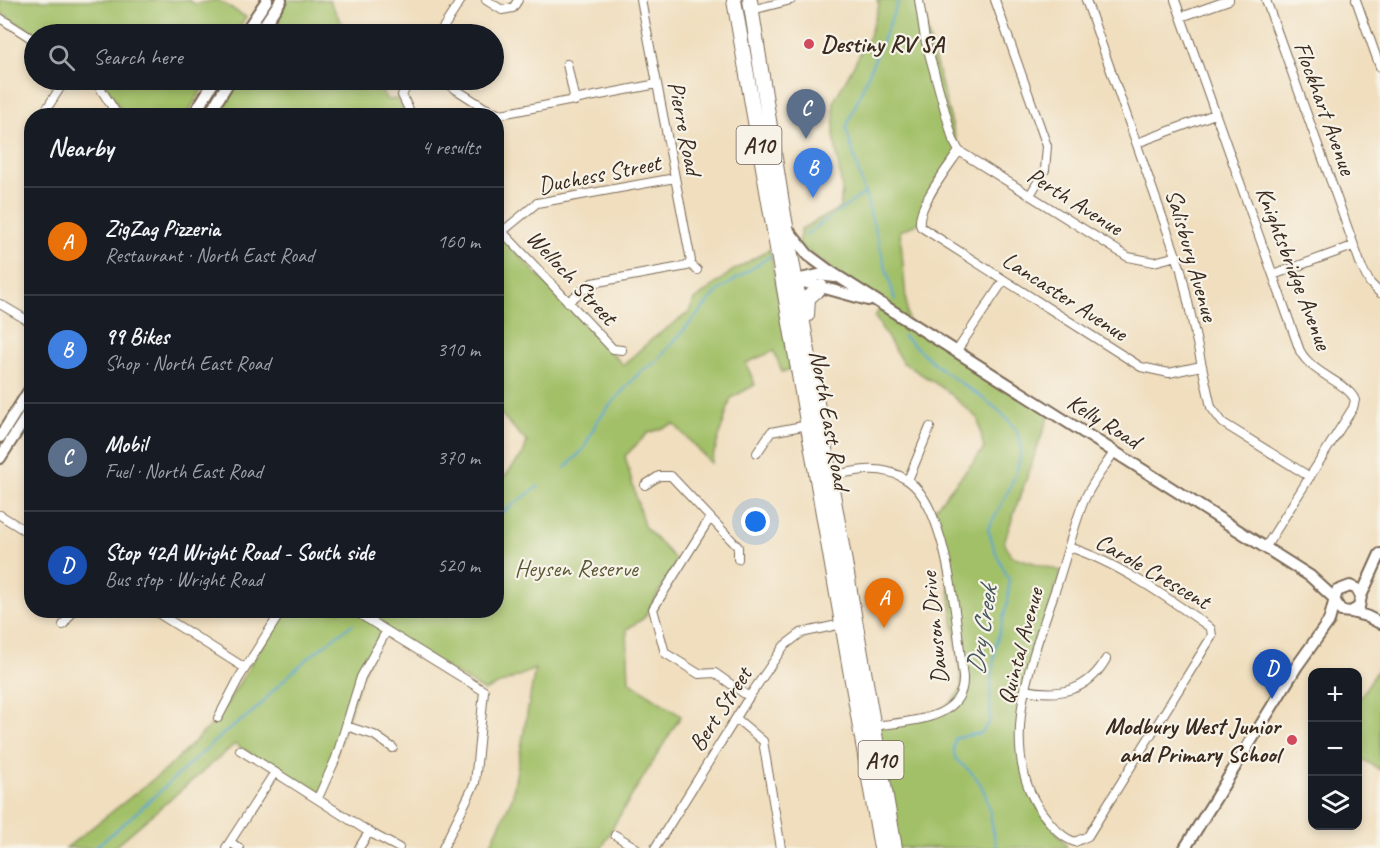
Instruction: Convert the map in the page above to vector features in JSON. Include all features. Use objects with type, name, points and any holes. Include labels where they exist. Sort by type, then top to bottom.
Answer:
[{"type":"highway","points":[[734,0],[751,5],[740,29]]},
{"type":"highway","name":"North East Road","points":[[734,0],[881,848]]},
{"type":"highway","name":"North East Road","points":[[751,5],[803,328],[854,602],[895,848]]},
{"type":"highway","points":[[779,262],[796,280],[786,306]]},
{"type":"highway","points":[[803,328],[808,298],[821,287]]},
{"type":"highway","points":[[815,464],[831,476],[820,492]]},
{"type":"highway","points":[[854,602],[843,624],[860,636]]},
{"type":"main road","points":[[251,24],[265,3],[275,0]]},
{"type":"main road","points":[[265,24],[281,0]]},
{"type":"main road","points":[[199,108],[209,90]]},
{"type":"main road","points":[[213,108],[224,90]]},
{"type":"main road","name":"Kelly Road","points":[[787,229],[808,255],[844,280],[1310,576],[1335,600]]},
{"type":"main road","name":"Kelly Road","points":[[796,280],[819,275],[844,280]]},
{"type":"main road","name":"Kelly Road","points":[[796,280],[877,302]]},
{"type":"main road","points":[[0,437],[24,412]]},
{"type":"main road","points":[[0,458],[24,416]]},
{"type":"main road","points":[[1185,848],[1297,666],[1329,621],[1337,591],[1361,577],[1380,554]]},
{"type":"main road","points":[[1192,848],[1333,626],[1349,612],[1359,607],[1361,597],[1380,554]]},
{"type":"main road","name":"Kelly Road","points":[[1310,576],[1347,586]]},
{"type":"main road","points":[[1347,586],[1357,589],[1361,597],[1380,617]]},
{"type":"main road","points":[[1335,600],[1339,609],[1366,616],[1380,623]]},
{"type":"street","points":[[445,24],[461,0]]},
{"type":"street","points":[[486,0],[502,10],[513,8],[518,0]]},
{"type":"street","name":"Pierre Road","points":[[641,0],[691,261],[689,263]]},
{"type":"street","points":[[751,5],[791,0]]},
{"type":"street","points":[[919,0],[925,39],[953,140],[959,151]]},
{"type":"street","points":[[995,0],[1047,146],[1045,170],[1030,195]]},
{"type":"street","name":"Salisbury Avenue","points":[[1086,0],[1177,256],[1210,404],[1223,423],[1310,477]]},
{"type":"street","name":"Knightsbridge Avenue","points":[[1175,0],[1304,359],[1318,372],[1351,393],[1355,400],[1354,406],[1265,548]]},
{"type":"street","points":[[1181,17],[1228,0]]},
{"type":"street","name":"Flockhart Avenue","points":[[1266,0],[1353,246],[1365,274],[1380,293]]},
{"type":"street","points":[[1356,0],[1380,67]]},
{"type":"street","points":[[0,18],[24,34]]},
{"type":"street","points":[[567,64],[575,101]]},
{"type":"street","points":[[504,113],[657,84]]},
{"type":"street","points":[[47,108],[59,90]]},
{"type":"street","points":[[101,90],[113,108]]},
{"type":"street","points":[[405,90],[402,95],[408,108]]},
{"type":"street","points":[[456,90],[484,108]]},
{"type":"street","points":[[1137,143],[1215,114]]},
{"type":"street","name":"Perth Avenue","points":[[959,151],[1128,257],[1154,262],[1177,256]]},
{"type":"street","name":"Lancaster Avenue","points":[[959,151],[926,202],[919,223],[926,231],[1141,368],[1169,373],[1201,366]]},
{"type":"street","name":"Duchess Street","points":[[504,230],[537,203],[675,178]]},
{"type":"street","name":"Welloch Street","points":[[504,232],[613,349],[622,350]]},
{"type":"street","points":[[1273,275],[1353,246]]},
{"type":"street","points":[[568,302],[592,282],[687,266],[689,263],[697,270]]},
{"type":"street","points":[[956,352],[1004,280]]},
{"type":"street","points":[[0,304],[24,318]]},
{"type":"street","points":[[757,453],[771,432],[808,425]]},
{"type":"street","points":[[831,476],[870,469],[894,473],[908,480],[930,427]]},
{"type":"street","name":"Quintal Avenue","points":[[1075,842],[1064,837],[1048,821],[1029,789],[1020,725],[1025,690],[1083,502],[1114,452]]},
{"type":"street","points":[[645,485],[659,476],[671,476],[738,547],[738,560]]},
{"type":"street","name":"Dawson Drive","points":[[875,726],[940,713],[954,704],[962,688],[959,646],[942,543],[921,494],[908,480]]},
{"type":"street","points":[[0,515],[24,530]]},
{"type":"street","points":[[710,518],[653,609],[665,653],[699,674],[715,673],[749,697]]},
{"type":"street","name":"Carole Crescent","points":[[1069,547],[1099,557],[1208,626],[1212,636],[1088,836],[1075,842]]},
{"type":"street","points":[[63,625],[68,618]]},
{"type":"street","points":[[166,618],[245,668]]},
{"type":"street","points":[[218,718],[245,668],[277,618]]},
{"type":"street","points":[[365,618],[484,691],[475,783],[443,848]]},
{"type":"street","name":"Bert Street","points":[[655,848],[749,697],[789,641],[808,631],[843,624]]},
{"type":"street","points":[[318,798],[346,726],[360,677],[386,632]]},
{"type":"street","points":[[1025,690],[1054,694],[1074,688],[1093,678],[1106,659]]},
{"type":"street","points":[[736,719],[763,741],[781,848]]},
{"type":"street","points":[[346,726],[374,735],[393,748]]},
{"type":"street","points":[[240,750],[369,832],[399,848]]},
{"type":"street","points":[[239,848],[228,845],[275,772]]},
{"type":"street","points":[[359,848],[369,832]]},
{"type":"street","points":[[615,835],[636,848]]},
{"type":"green space","points":[[0,0],[188,0],[195,4],[218,0],[246,17],[241,24],[24,24],[24,27],[0,12]]},
{"type":"green space","points":[[287,0],[329,0],[342,24],[271,24]]},
{"type":"green space","points":[[877,0],[919,0],[959,151],[926,202],[919,223],[900,231],[908,321],[1050,412],[1004,542],[1011,556],[1061,571],[1029,680],[1022,735],[1024,763],[1030,791],[1067,848],[895,848],[875,726],[945,711],[962,688],[943,544],[931,513],[984,449],[978,419],[946,390],[902,362],[875,317],[881,305],[798,244],[801,229],[840,208],[842,190],[834,135],[834,101],[868,39],[879,5]]},
{"type":"green space","points":[[108,90],[202,90],[191,108],[120,108]]},
{"type":"green space","points":[[229,90],[381,90],[387,100],[397,99],[402,108],[218,108]]},
{"type":"green space","name":"Heysen Reserve","points":[[504,239],[623,365],[652,339],[688,313],[695,300],[732,271],[770,249],[791,369],[782,372],[774,351],[746,363],[755,385],[731,398],[711,463],[674,424],[648,433],[625,456],[644,526],[677,561],[644,618],[627,629],[629,681],[681,716],[602,848],[489,848],[512,798],[535,669],[484,691],[383,629],[361,677],[325,787],[318,798],[235,744],[113,848],[66,848],[170,766],[218,718],[279,618],[504,618],[504,477],[523,454],[527,442],[504,417]]},
{"type":"green space","points":[[1380,665],[1380,770],[1362,759],[1362,694]]},
{"type":"waterway","name":"Dry Creek","points":[[895,300],[846,128],[899,0]]},
{"type":"waterway","points":[[805,235],[865,193]]},
{"type":"waterway","points":[[565,468],[584,449],[597,421],[611,404],[641,371],[656,362],[718,291],[772,255]]},
{"type":"waterway","name":"Dry Creek","points":[[903,336],[945,372],[992,405],[1013,426],[1019,437],[1021,448],[1017,469],[1009,490],[988,529],[995,551],[1009,580],[1008,601],[996,644],[991,680],[990,721],[981,733],[955,738],[954,747],[956,759],[972,773],[982,787],[997,848]]},
{"type":"waterway","points":[[504,511],[539,486]]},
{"type":"waterway","points":[[94,848],[217,739],[253,712],[305,660],[353,624]]},
{"type":"place","name":"Destiny RV SA","points":[[809,44]]},
{"type":"place","name":"Mobil","points":[[806,139]]},
{"type":"place","name":"99 Bikes","points":[[813,198]]},
{"type":"place","name":"ZigZag Pizzeria","points":[[884,628]]},
{"type":"place","name":"Stop 42A Wright Road - South side","points":[[1272,699]]},
{"type":"place","name":"Modbury West Junior and Primary School","points":[[1292,740]]}]
